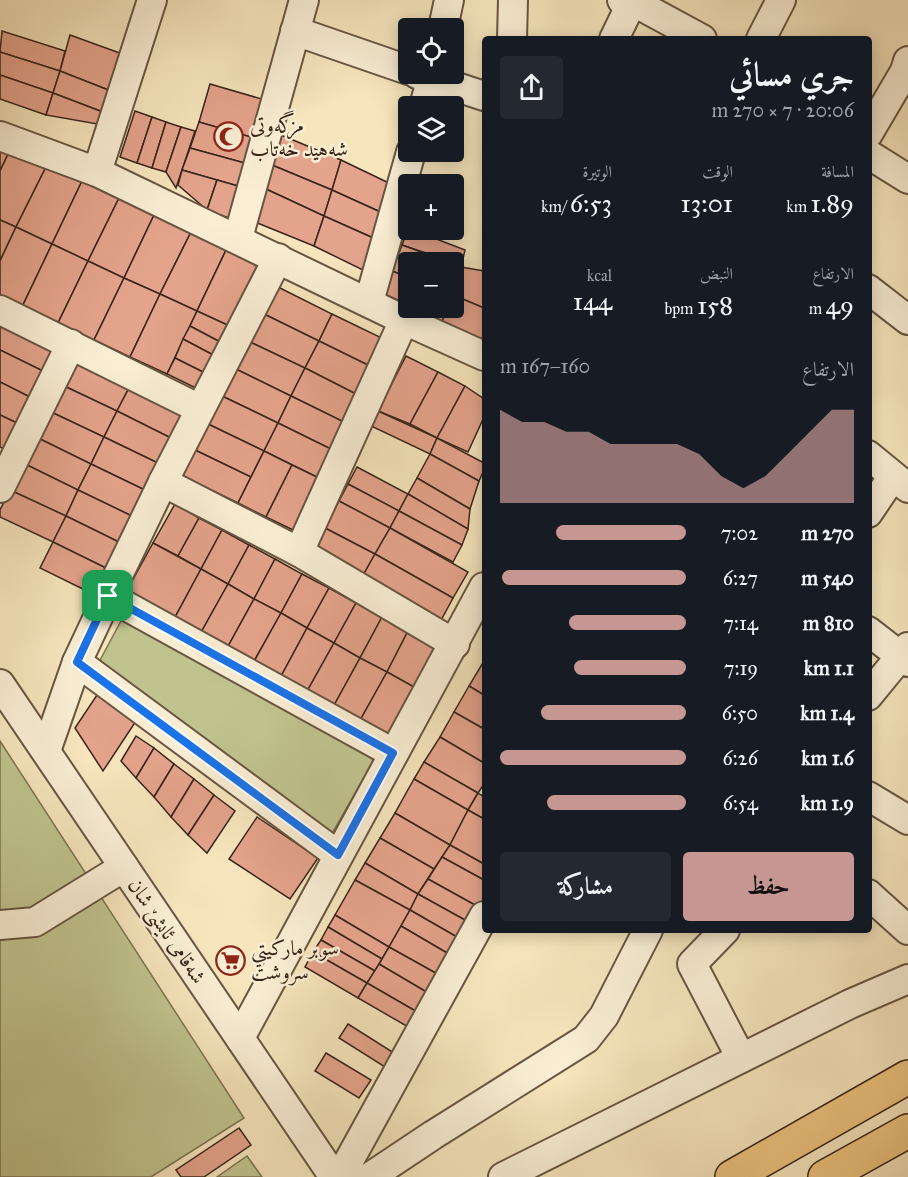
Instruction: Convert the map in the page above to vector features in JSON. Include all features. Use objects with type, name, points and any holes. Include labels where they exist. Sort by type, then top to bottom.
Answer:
[{"type":"main road","points":[[732,1177],[908,1077]]},
{"type":"main road","points":[[825,1177],[908,1131]]},
{"type":"street","points":[[97,172],[152,0]]},
{"type":"street","points":[[238,238],[304,0]]},
{"type":"street","points":[[444,18],[449,0]]},
{"type":"street","points":[[512,36],[513,0]]},
{"type":"street","points":[[763,36],[781,0]]},
{"type":"street","points":[[616,36],[634,3],[696,36]]},
{"type":"street","points":[[295,31],[398,66]]},
{"type":"street","points":[[872,132],[907,68]]},
{"type":"street","points":[[450,84],[482,95]]},
{"type":"street","points":[[0,136],[97,172],[404,320],[482,355]]},
{"type":"street","points":[[872,140],[908,179]]},
{"type":"street","points":[[369,302],[408,162]]},
{"type":"street","points":[[46,751],[77,662],[108,596],[278,258]]},
{"type":"street","points":[[872,292],[908,320]]},
{"type":"street","points":[[0,309],[200,410]]},
{"type":"street","points":[[299,552],[404,320]]},
{"type":"street","points":[[0,488],[70,344]]},
{"type":"street","points":[[872,458],[902,480],[872,509]]},
{"type":"street","points":[[164,482],[299,552],[455,644]]},
{"type":"street","points":[[240,1038],[482,591]]},
{"type":"street","points":[[108,596],[393,753]]},
{"type":"street","points":[[872,634],[905,655],[872,692]]},
{"type":"street","points":[[77,662],[338,855]]},
{"type":"street","name":"شەقامی ئایشێ شان","points":[[0,684],[334,1177]]},
{"type":"street","points":[[872,798],[903,810]]},
{"type":"street","points":[[0,926],[35,922],[123,867]]},
{"type":"street","points":[[872,898],[908,930]]},
{"type":"street","points":[[340,1177],[482,920]]},
{"type":"street","points":[[370,1177],[586,1039],[604,1016],[646,933]]},
{"type":"street","points":[[722,933],[692,964],[741,1058]]},
{"type":"street","points":[[503,1177],[850,1004],[908,979]]},
{"type":"green space","points":[[122,619],[376,757],[331,835],[98,664]]},
{"type":"green space","points":[[0,741],[244,1118],[151,1177],[0,1177]]},
{"type":"green space","points":[[247,1156],[262,1177],[217,1177]]},
{"type":"building","points":[[2,31],[65,51],[60,71],[0,52]]},
{"type":"building","points":[[70,35],[128,56],[116,93],[60,71]]},
{"type":"building","points":[[0,52],[60,71],[53,93],[0,75]]},
{"type":"building","points":[[60,71],[116,93],[108,114],[53,93]]},
{"type":"building","points":[[0,75],[53,93],[46,115],[0,99]]},
{"type":"building","points":[[210,84],[272,102],[261,140],[199,122]]},
{"type":"building","points":[[53,93],[108,114],[103,125],[46,115]]},
{"type":"building","points":[[135,111],[152,117],[137,163],[120,157]]},
{"type":"building","points":[[152,117],[166,122],[152,168],[137,163]]},
{"type":"building","points":[[166,122],[181,127],[166,172],[152,168]]},
{"type":"building","points":[[199,122],[261,140],[252,165],[190,148]]},
{"type":"building","points":[[181,127],[195,131],[176,188],[166,172]]},
{"type":"building","points":[[281,135],[341,160],[332,190],[272,165]]},
{"type":"building","points":[[0,146],[11,148],[0,171]]},
{"type":"building","points":[[11,148],[47,165],[16,227],[0,220],[0,171]]},
{"type":"building","points":[[190,148],[252,165],[245,188],[182,170]]},
{"type":"building","points":[[341,160],[393,185],[387,215],[332,190]]},
{"type":"building","points":[[47,165],[82,181],[52,244],[16,227]]},
{"type":"building","points":[[272,165],[332,190],[324,216],[266,189]]},
{"type":"building","points":[[182,170],[217,180],[207,210],[178,185]]},
{"type":"building","points":[[217,180],[245,188],[237,221],[207,210]]},
{"type":"building","points":[[82,181],[119,198],[88,261],[52,244]]},
{"type":"building","points":[[266,189],[324,216],[314,246],[255,222]]},
{"type":"building","points":[[332,190],[387,215],[380,241],[324,216]]},
{"type":"building","points":[[119,198],[154,215],[124,278],[88,261]]},
{"type":"building","points":[[154,215],[191,232],[160,294],[124,278]]},
{"type":"building","points":[[324,216],[380,241],[369,273],[314,246]]},
{"type":"building","points":[[0,220],[16,227],[0,261]]},
{"type":"building","points":[[16,227],[52,244],[22,307],[0,297],[0,261]]},
{"type":"building","points":[[191,232],[227,248],[197,311],[160,294]]},
{"type":"building","points":[[404,240],[439,240],[465,250],[464,254],[464,252],[423,252],[402,245]]},
{"type":"building","points":[[52,244],[88,261],[58,323],[22,307]]},
{"type":"building","points":[[402,245],[421,252],[399,252]]},
{"type":"building","points":[[227,248],[263,270],[234,328],[197,311]]},
{"type":"building","points":[[398,255],[398,273],[392,271]]},
{"type":"building","points":[[88,261],[124,278],[94,340],[58,323]]},
{"type":"building","points":[[464,268],[482,271],[482,307],[464,300]]},
{"type":"building","points":[[392,271],[398,273],[398,300],[384,294]]},
{"type":"building","points":[[124,278],[160,294],[130,357],[94,340]]},
{"type":"building","points":[[278,287],[332,314],[319,341],[264,314]]},
{"type":"building","points":[[160,294],[197,311],[167,374],[130,357]]},
{"type":"building","points":[[464,300],[482,307],[482,341],[442,321],[443,318],[464,318]]},
{"type":"building","points":[[197,311],[234,328],[226,345],[190,326]]},
{"type":"building","points":[[264,314],[319,341],[305,368],[250,342]]},
{"type":"building","points":[[332,314],[388,341],[374,368],[319,341]]},
{"type":"building","points":[[0,319],[56,345],[43,371],[0,350]]},
{"type":"building","points":[[190,326],[226,345],[219,358],[183,339]]},
{"type":"building","points":[[183,339],[219,358],[211,376],[175,358]]},
{"type":"building","points":[[319,341],[374,368],[360,396],[305,368]]},
{"type":"building","points":[[250,342],[305,368],[291,396],[236,369]]},
{"type":"building","points":[[0,350],[43,371],[30,397],[0,382]]},
{"type":"building","points":[[406,356],[438,372],[410,424],[378,411]]},
{"type":"building","points":[[74,358],[130,386],[117,411],[62,385]]},
{"type":"building","points":[[175,358],[211,376],[202,391],[167,374]]},
{"type":"building","points":[[305,368],[360,396],[346,423],[291,396]]},
{"type":"building","points":[[236,369],[291,396],[278,423],[222,396]]},
{"type":"building","points":[[438,372],[465,386],[437,438],[410,424]]},
{"type":"building","points":[[0,382],[30,397],[17,423],[0,415]]},
{"type":"building","points":[[62,385],[117,411],[104,437],[49,411]]},
{"type":"building","points":[[130,386],[185,413],[173,439],[117,411]]},
{"type":"building","points":[[465,386],[482,398],[482,421],[468,452],[437,438]]},
{"type":"building","points":[[222,396],[278,423],[264,451],[208,424]]},
{"type":"building","points":[[291,396],[346,423],[333,450],[278,423]]},
{"type":"building","points":[[49,411],[104,437],[91,464],[36,437]]},
{"type":"building","points":[[117,411],[173,439],[160,464],[104,437]]},
{"type":"building","points":[[378,411],[437,438],[430,454],[369,425]]},
{"type":"building","points":[[0,415],[17,423],[4,449],[0,447]]},
{"type":"building","points":[[278,423],[333,450],[319,478],[264,451]]},
{"type":"building","points":[[208,424],[264,451],[251,477],[195,450]]},
{"type":"building","points":[[36,437],[91,464],[78,490],[23,463]]},
{"type":"building","points":[[104,437],[160,464],[147,491],[91,464]]},
{"type":"building","points":[[437,438],[482,462],[482,474],[479,481],[430,454]]},
{"type":"building","points":[[195,450],[251,477],[238,503],[182,476]]},
{"type":"building","points":[[264,451],[292,465],[266,517],[238,503]]},
{"type":"building","points":[[430,454],[479,481],[470,509],[417,478]]},
{"type":"building","points":[[23,463],[78,490],[66,516],[10,490]]},
{"type":"building","points":[[91,464],[147,491],[134,517],[78,490]]},
{"type":"building","points":[[292,465],[319,478],[293,530],[266,517]]},
{"type":"building","points":[[357,467],[408,494],[399,511],[348,484]]},
{"type":"building","points":[[417,478],[470,509],[468,529],[408,494]]},
{"type":"building","points":[[348,484],[399,511],[390,528],[339,501]]},
{"type":"building","points":[[10,490],[66,516],[53,542],[0,517],[0,510]]},
{"type":"building","points":[[78,490],[134,517],[121,543],[66,516]]},
{"type":"building","points":[[408,494],[468,529],[462,545],[399,511]]},
{"type":"building","points":[[339,501],[390,528],[375,554],[325,528]]},
{"type":"building","points":[[175,504],[199,518],[178,556],[153,543]]},
{"type":"building","points":[[399,511],[462,545],[453,562],[390,528]]},
{"type":"building","points":[[66,516],[121,543],[108,569],[53,542]]},
{"type":"building","points":[[199,518],[222,530],[201,569],[178,556]]},
{"type":"building","points":[[325,528],[375,554],[361,579],[312,554]]},
{"type":"building","points":[[390,528],[468,572],[453,598],[375,554]]},
{"type":"building","points":[[222,530],[249,545],[228,584],[201,569]]},
{"type":"building","points":[[53,542],[108,569],[95,595],[40,568]]},
{"type":"building","points":[[153,543],[201,569],[173,621],[125,594]]},
{"type":"building","points":[[249,545],[275,559],[254,599],[228,584]]},
{"type":"building","points":[[375,554],[453,598],[439,624],[361,579]]},
{"type":"building","points":[[275,559],[302,574],[281,613],[254,599]]},
{"type":"building","points":[[201,569],[228,584],[199,636],[173,621]]},
{"type":"building","points":[[302,574],[329,588],[307,628],[281,613]]},
{"type":"building","points":[[228,584],[254,599],[226,650],[199,636]]},
{"type":"building","points":[[329,588],[356,603],[334,643],[307,628]]},
{"type":"building","points":[[254,599],[281,613],[252,665],[226,650]]},
{"type":"building","points":[[356,603],[382,617],[360,658],[334,643]]},
{"type":"building","points":[[281,613],[307,628],[279,680],[252,665]]},
{"type":"building","points":[[382,617],[408,631],[387,672],[360,658]]},
{"type":"building","points":[[307,628],[334,643],[305,695],[279,680]]},
{"type":"building","points":[[408,631],[435,646],[414,687],[387,672]]},
{"type":"building","points":[[334,643],[360,658],[332,709],[305,695]]},
{"type":"building","points":[[360,658],[387,672],[358,724],[332,709]]},
{"type":"building","points":[[482,664],[482,694],[469,686]]},
{"type":"building","points":[[387,672],[414,687],[385,739],[358,724]]},
{"type":"building","points":[[469,686],[482,694],[482,728],[454,712]]},
{"type":"building","points":[[99,692],[138,718],[103,771],[75,728]]},
{"type":"building","points":[[454,712],[482,728],[482,762],[440,737]]},
{"type":"building","points":[[136,736],[154,748],[136,778],[121,761]]},
{"type":"building","points":[[440,737],[482,762],[482,787],[478,793],[424,762]]},
{"type":"building","points":[[154,748],[174,764],[154,797],[136,778]]},
{"type":"building","points":[[424,762],[478,793],[468,810],[414,779]]},
{"type":"building","points":[[174,764],[194,779],[171,817],[154,797]]},
{"type":"building","points":[[194,779],[214,795],[188,835],[171,817]]},
{"type":"building","points":[[414,779],[468,810],[450,845],[395,813]]},
{"type":"building","points":[[478,793],[482,796],[482,818],[468,810]]},
{"type":"building","points":[[214,795],[235,811],[207,853],[188,835]]},
{"type":"building","points":[[468,810],[482,818],[482,863],[450,845]]},
{"type":"building","points":[[395,813],[450,845],[434,869],[380,838]]},
{"type":"building","points":[[257,817],[318,858],[290,899],[229,859]]},
{"type":"building","points":[[380,838],[434,869],[418,894],[365,863]]},
{"type":"building","points":[[450,845],[482,863],[482,879],[442,857]]},
{"type":"building","points":[[442,857],[482,879],[482,909],[428,879]]},
{"type":"building","points":[[365,863],[418,894],[410,910],[355,880]]},
{"type":"building","points":[[428,879],[482,909],[482,913],[474,925],[418,894]]},
{"type":"building","points":[[355,880],[410,910],[389,947],[335,915]]},
{"type":"building","points":[[418,894],[474,925],[464,941],[410,910]]},
{"type":"building","points":[[410,910],[464,941],[454,957],[401,926]]},
{"type":"building","points":[[335,915],[389,947],[382,959],[328,927]]},
{"type":"building","points":[[401,926],[454,957],[441,976],[389,947]]},
{"type":"building","points":[[328,927],[382,959],[375,971],[321,940]]},
{"type":"building","points":[[321,940],[375,971],[367,983],[313,952]]},
{"type":"building","points":[[389,947],[441,976],[430,994],[379,964]]},
{"type":"building","points":[[313,952],[367,983],[358,998],[305,967]]},
{"type":"building","points":[[379,964],[430,994],[419,1013],[367,983]]},
{"type":"building","points":[[367,983],[419,1013],[410,1028],[358,998]]},
{"type":"building","points":[[348,1024],[394,1053],[385,1067],[339,1038]]},
{"type":"building","points":[[326,1053],[371,1080],[359,1098],[315,1071]]},
{"type":"building","points":[[239,1128],[251,1145],[204,1177],[181,1177],[176,1170]]},
{"type":"place","name":"مزگەوتی شەهید خەتاب","points":[[229,137]]},
{"type":"place","name":"سوبر ماركيتي سروشت","points":[[230,960]]},
{"type":"route","points":[[108,596],[393,753],[338,855],[77,662],[108,596]]}]
